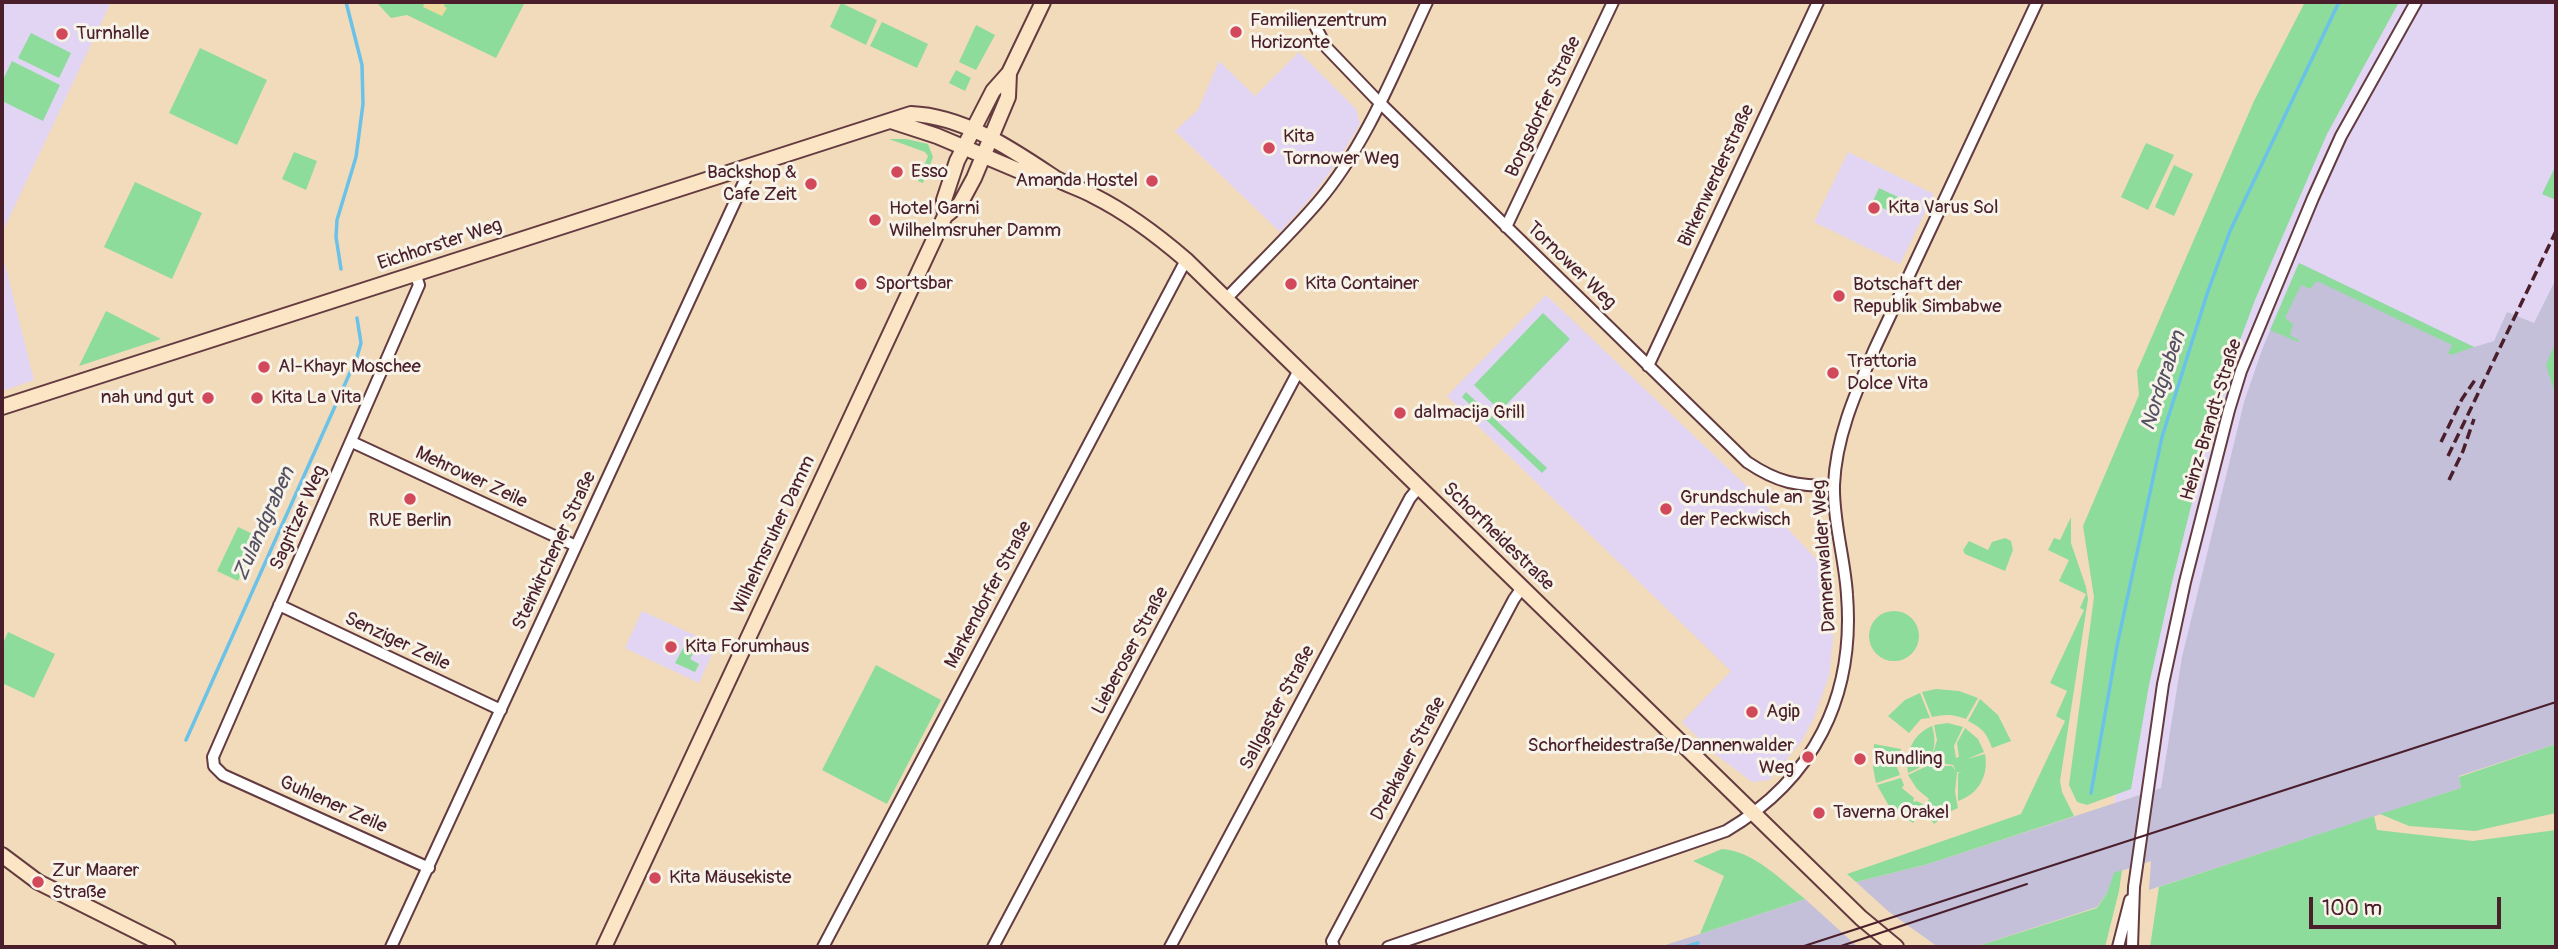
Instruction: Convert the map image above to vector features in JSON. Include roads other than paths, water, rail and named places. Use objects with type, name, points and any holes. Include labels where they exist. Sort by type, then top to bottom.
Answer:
[{"type":"main road","name":"Wilhelmsruher Damm","points":[[604,947],[944,216],[944,200],[964,148],[993,91],[1009,73],[1043,2]]},
{"type":"main road","name":"Wilhelmsruher Damm","points":[[944,216],[960,204],[983,156],[1008,97],[1009,73]]},
{"type":"main road","name":"Eichhorster Weg","points":[[2,407],[911,114],[929,114],[990,139]]},
{"type":"main road","points":[[891,121],[964,148]]},
{"type":"main road","name":"Schorfheidestraße","points":[[990,139],[1151,229],[1186,260],[1754,815],[1861,918],[1896,947]]},
{"type":"main road","name":"Schorfheidestraße","points":[[964,148],[1022,172],[1056,178]]},
{"type":"main road","points":[[2,855],[38,882],[168,947]]},
{"type":"street","points":[[1226,299],[1319,201],[1342,169],[1379,103],[1427,2]]},
{"type":"street","name":"Borgsdorfer Straße","points":[[1506,227],[1613,2]]},
{"type":"street","name":"Birkenwerderstraße","points":[[1647,366],[1818,2]]},
{"type":"street","name":"Dannenwalder Weg","points":[[1388,947],[1721,834],[1754,815],[1780,792],[1808,757],[1833,709],[1842,680],[1849,632],[1834,486],[1842,434],[1857,388],[2037,2]]},
{"type":"street","name":"Heinz-Brandt-Straße","points":[[2133,887],[2163,684],[2185,582],[2241,371],[2341,136],[2416,2]]},
{"type":"street","name":"Tornower Weg","points":[[1313,22],[1327,48],[1379,103],[1731,447],[1764,474],[1782,482],[1834,486]]},
{"type":"street","name":"Steinkirchener Straße","points":[[391,947],[745,180],[742,168]]},
{"type":"street","name":"Markendorfer Straße","points":[[823,947],[1186,260]]},
{"type":"street","name":"Sagritzer Weg","points":[[223,775],[214,766],[213,757],[419,285],[415,273]]},
{"type":"street","name":"Lieberoser Straße","points":[[993,947],[1299,370]]},
{"type":"street","name":"Mehrower Zeile","points":[[352,442],[576,546]]},
{"type":"street","name":"Sallgaster Straße","points":[[1170,947],[1410,498],[1419,487]]},
{"type":"street","name":"Drebkauer Straße","points":[[1334,947],[1332,941],[1522,588]]},
{"type":"street","name":"Senziger Zeile","points":[[279,605],[501,710]]},
{"type":"street","name":"Guhlener Zeile","points":[[223,775],[429,868]]},
{"type":"street","points":[[2118,947],[2133,887]]},
{"type":"street","points":[[2132,947],[2133,887]]},
{"type":"waterway","name":"Zulandgraben","points":[[341,269],[336,237],[337,220],[356,157],[363,104],[362,65],[346,2]]},
{"type":"waterway","name":"Nordgraben","points":[[2091,793],[2118,641],[2162,437],[2230,231],[2339,2]]},
{"type":"waterway","name":"Zulandgraben","points":[[186,740],[357,357],[361,343],[357,318]]},
{"type":"waterway","points":[[1685,947],[1698,943]]},
{"type":"tram line","points":[[1801,947],[2556,702]]},
{"type":"tram line","points":[[1838,947],[2027,884]]},
{"type":"railway","points":[[2448,456],[2556,231]]},
{"type":"railway","points":[[2441,442],[2462,399],[2477,377]]},
{"type":"railway","points":[[2449,480],[2474,419]]},
{"type":"place","name":"Familienzentrum Horizonte","points":[[1236,32]]},
{"type":"place","name":"Turnhalle","points":[[62,34]]},
{"type":"place","name":"Kita Tornower Weg","points":[[1269,148]]},
{"type":"place","name":"Esso","points":[[897,172]]},
{"type":"place","name":"Amanda Hostel","points":[[1152,181]]},
{"type":"place","name":"Backshop & Cafe Zeit","points":[[811,184]]},
{"type":"place","name":"Kita Varus Sol","points":[[1874,208]]},
{"type":"place","name":"Hotel Garni Wilhelmsruher Damm","points":[[875,220]]},
{"type":"place","name":"Sportsbar","points":[[861,284]]},
{"type":"place","name":"Kita Container","points":[[1291,284]]},
{"type":"place","name":"Botschaft der Republik Simbabwe","points":[[1839,296]]},
{"type":"place","name":"Al-Khayr Moschee","points":[[264,367]]},
{"type":"place","name":"Trattoria Dolce Vita","points":[[1833,373]]},
{"type":"place","name":"nah und gut","points":[[208,398]]},
{"type":"place","name":"Kita La Vita","points":[[257,398]]},
{"type":"place","name":"dalmacija Grill","points":[[1400,413]]},
{"type":"place","name":"RUE Berlin","points":[[410,499]]},
{"type":"place","name":"Grundschule an der Peckwisch","points":[[1666,509]]},
{"type":"place","name":"Kita Forumhaus","points":[[671,647]]},
{"type":"place","name":"Agip","points":[[1752,712]]},
{"type":"place","name":"Schorfheidestraße/Dannenwalder Weg","points":[[1808,757]]},
{"type":"place","name":"Rundling","points":[[1860,759]]},
{"type":"place","name":"Taverna Orakel","points":[[1819,813]]},
{"type":"place","name":"Kita Mäusekiste","points":[[655,878]]},
{"type":"place","name":"Zur Maarer Straße","points":[[38,882]]}]
